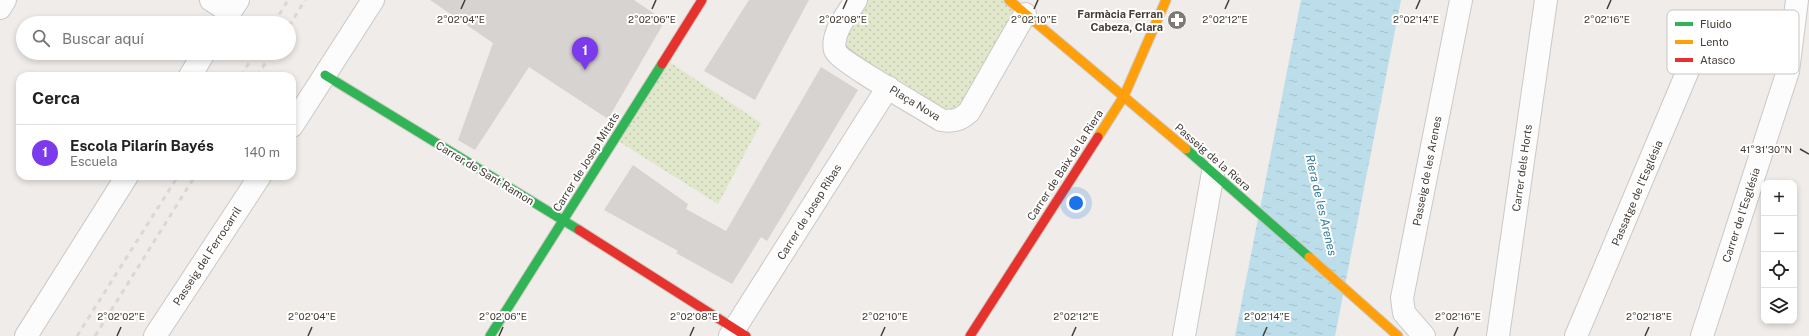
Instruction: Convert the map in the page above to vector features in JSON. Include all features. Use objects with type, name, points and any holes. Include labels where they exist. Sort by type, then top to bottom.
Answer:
[{"type":"street","points":[[0,8],[5,0]]},
{"type":"street","points":[[210,0],[230,12]]},
{"type":"street","points":[[296,120],[373,0]]},
{"type":"street","name":"Carrer de Josep Mitats","points":[[490,336],[564,221],[702,0]]},
{"type":"street","name":"Plaça Nova","points":[[856,0],[839,30],[835,42],[835,51],[851,65],[941,120],[952,122],[962,118],[969,112],[977,99],[1017,7]]},
{"type":"street","name":"Carrer de Baix de la Riera","points":[[970,336],[1124,96],[1166,0]]},
{"type":"street","name":"Passeig de les Arenes","points":[[1424,336],[1404,313],[1402,298],[1461,0]]},
{"type":"street","name":"Carrer dels Horts","points":[[1498,336],[1546,0]]},
{"type":"street","name":"Carrer de l'Església","points":[[1796,10],[1797,0]]},
{"type":"street","name":"Passeig de la Riera","points":[[1017,7],[1213,172],[1398,336]]},
{"type":"street","points":[[192,72],[200,60]]},
{"type":"street","name":"Passatge de l'Església","points":[[1576,336],[1686,74]]},
{"type":"street","name":"Carrer de l'Església","points":[[1702,336],[1787,74]]},
{"type":"street","name":"Carrer de Sant Ramon","points":[[325,75],[564,221],[737,334]]},
{"type":"street","name":"Carrer de Josep Ribas","points":[[737,334],[888,87]]},
{"type":"street","points":[[1184,336],[1213,172]]},
{"type":"street","points":[[26,336],[124,180]]},
{"type":"street","name":"Passeig del Ferrocarril","points":[[155,336],[257,180]]},
{"type":"green space","points":[[856,0],[1009,0],[1025,14],[953,122],[842,58],[839,30]]},
{"type":"green space","points":[[665,59],[761,123],[718,204],[615,139]]},
{"type":"water","name":"Riera de les Arenes","points":[[1301,0],[1401,0],[1335,336],[1235,336]]},
{"type":"building","points":[[430,0],[634,0],[665,21],[608,119],[529,67],[475,150],[458,140],[493,43]]},
{"type":"building","points":[[749,0],[809,0],[755,100],[704,71]]},
{"type":"building","points":[[821,67],[858,90],[767,241],[761,237],[732,284],[676,253],[678,251],[604,210],[633,165],[688,204],[686,209],[726,231]]},
{"type":"railway","points":[[278,16],[288,0]]},
{"type":"railway","points":[[295,16],[305,0]]},
{"type":"railway","points":[[243,72],[251,60]]},
{"type":"railway","points":[[260,72],[267,60]]},
{"type":"railway","points":[[77,336],[175,180]]},
{"type":"railway","points":[[95,336],[192,180]]},
{"type":"traffic: fast","points":[[490,336],[662,64]]},
{"type":"traffic: fast","points":[[325,75],[579,230]]},
{"type":"traffic: fast","points":[[1186,149],[1309,257]]},
{"type":"traffic: slow","points":[[1009,0],[1186,149]]},
{"type":"traffic: slow","points":[[1098,137],[1124,96],[1166,0]]},
{"type":"traffic: slow","points":[[1309,257],[1398,336]]},
{"type":"traffic: jam","points":[[662,64],[702,0]]},
{"type":"traffic: jam","points":[[970,336],[1098,137]]},
{"type":"traffic: jam","points":[[579,230],[746,336]]},
{"type":"place","name":"Farmàcia Ferran Cabeza, Clara","points":[[1177,20]]},
{"type":"place","name":"Escola Pilarín Bayés","points":[[585,70]]}]
